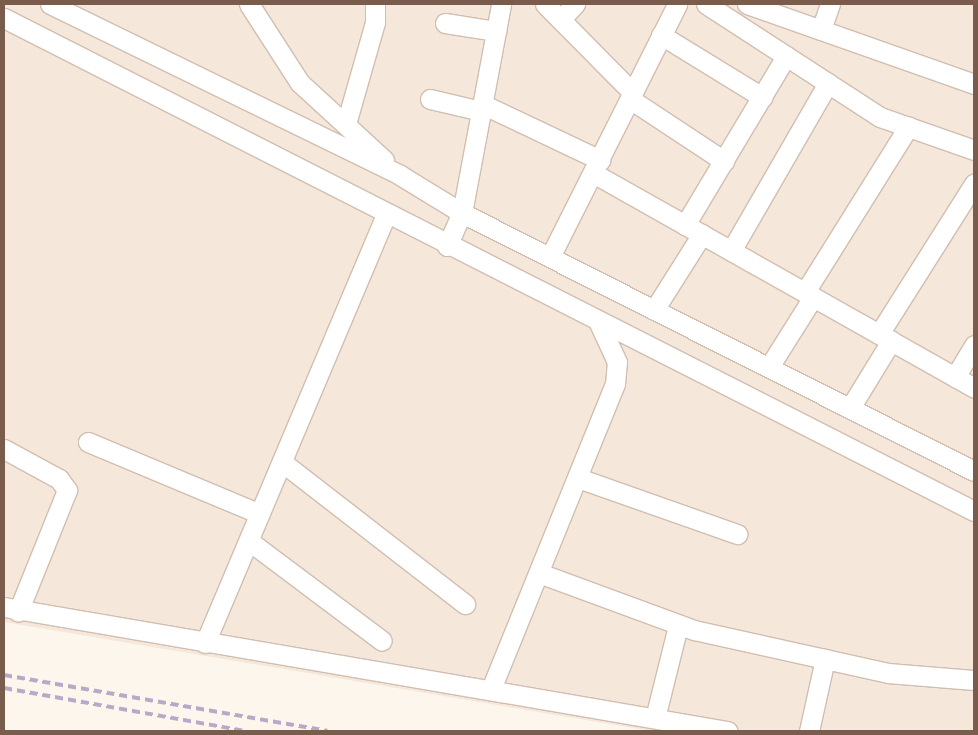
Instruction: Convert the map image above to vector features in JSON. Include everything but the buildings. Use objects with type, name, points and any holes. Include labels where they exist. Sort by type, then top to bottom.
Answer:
[{"type":"street","points":[[50,4],[400,174],[462,213],[974,471]]},
{"type":"street","points":[[249,4],[300,83],[400,174]]},
{"type":"street","points":[[346,124],[375,22],[375,4]]},
{"type":"street","points":[[447,246],[462,213],[501,4]]},
{"type":"street","points":[[545,4],[632,96],[724,161]]},
{"type":"street","points":[[561,19],[575,4]]},
{"type":"street","points":[[550,257],[677,4]]},
{"type":"street","points":[[706,4],[880,117],[974,150]]},
{"type":"street","points":[[747,4],[974,84]]},
{"type":"street","points":[[821,30],[830,4]]},
{"type":"street","points":[[4,18],[386,215],[974,511]]},
{"type":"street","points":[[445,23],[496,31]]},
{"type":"street","points":[[661,35],[762,96]]},
{"type":"street","points":[[685,225],[786,56]]},
{"type":"street","points":[[731,251],[828,83]]},
{"type":"street","points":[[430,99],[482,108],[596,167],[685,225],[974,388]]},
{"type":"street","points":[[769,367],[809,294],[908,127]]},
{"type":"street","points":[[850,408],[885,337],[974,184]]},
{"type":"street","points":[[205,644],[386,215]]},
{"type":"street","points":[[654,310],[702,234]]},
{"type":"street","points":[[491,689],[578,478],[618,370],[614,352],[599,323]]},
{"type":"street","points":[[955,377],[974,345]]},
{"type":"street","points":[[88,442],[260,514]]},
{"type":"street","points":[[6,455],[59,479],[67,490],[11,610],[205,644],[491,689],[727,731]]},
{"type":"street","points":[[282,462],[465,604]]},
{"type":"street","points":[[578,478],[737,534]]},
{"type":"street","points":[[249,541],[382,641]]},
{"type":"street","points":[[539,573],[678,626],[906,675],[974,680]]},
{"type":"street","points":[[654,718],[678,626]]},
{"type":"street","points":[[809,731],[825,659]]},
{"type":"shaded area","points":[[4,4],[974,4],[974,731],[651,731],[4,622]]},
{"type":"railway","points":[[4,675],[327,731]]},
{"type":"railway","points":[[4,688],[246,731]]}]
